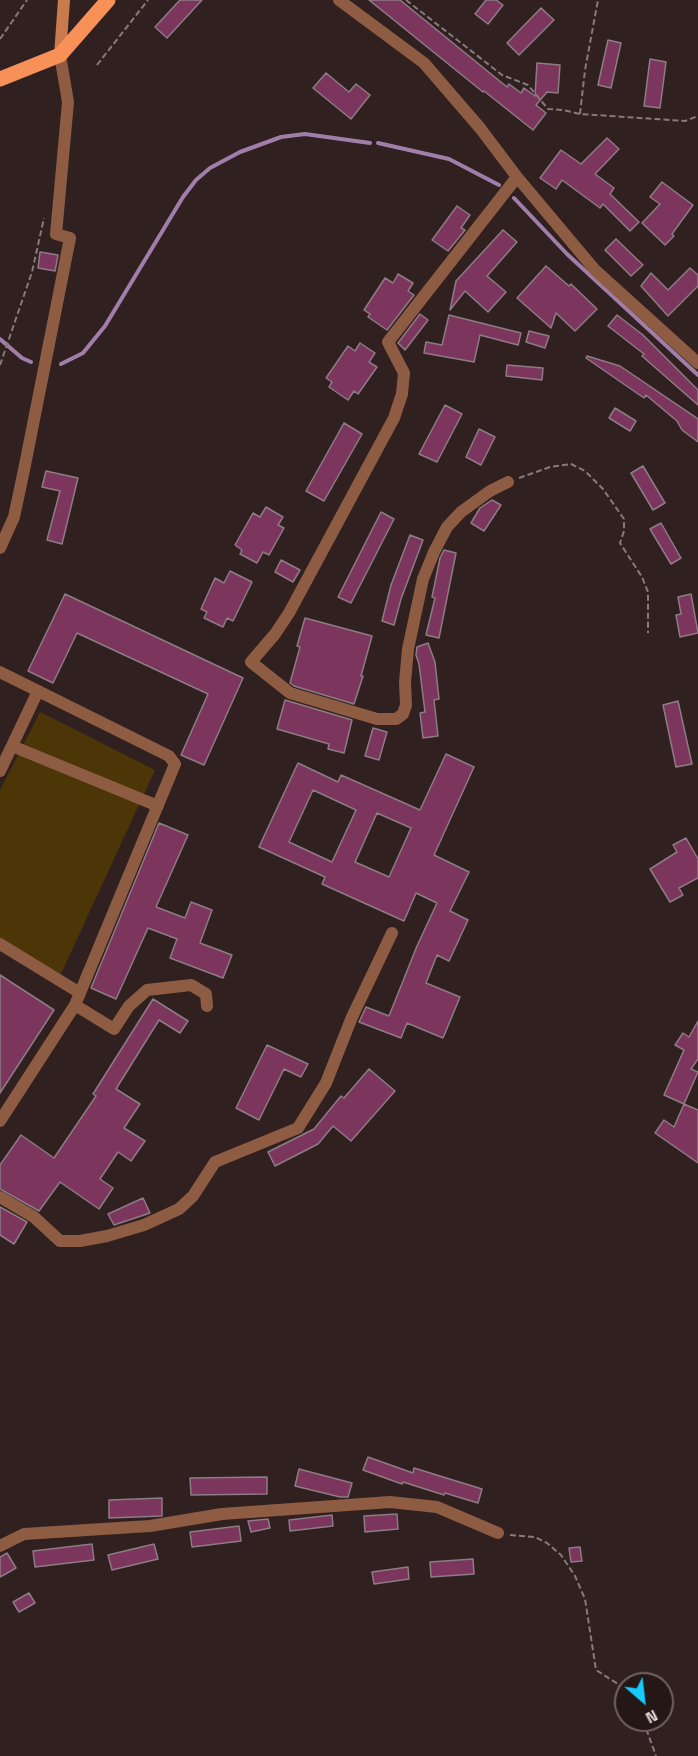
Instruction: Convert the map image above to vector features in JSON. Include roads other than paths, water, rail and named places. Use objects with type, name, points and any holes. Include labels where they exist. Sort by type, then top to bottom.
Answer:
[{"type":"main road","points":[[60,55],[64,0]]},
{"type":"main road","points":[[0,79],[60,55],[108,0]]},
{"type":"street","points":[[339,0],[424,63],[595,270],[698,363]]},
{"type":"street","points":[[0,548],[14,517],[70,238],[56,234],[68,102],[60,55]]},
{"type":"street","points":[[508,482],[461,512],[447,527],[434,552],[423,579],[408,649],[406,705],[403,714],[396,719],[377,719],[290,693],[251,662],[275,634],[293,605],[394,418],[402,394],[404,373],[388,342],[517,177]]},
{"type":"street","points":[[0,672],[169,756],[175,764],[77,999],[0,1121]]},
{"type":"street","points":[[0,771],[38,691]]},
{"type":"street","points":[[12,746],[158,806]]},
{"type":"street","points":[[0,1197],[34,1217],[60,1241],[80,1241],[107,1236],[144,1225],[179,1209],[193,1196],[215,1162],[298,1128],[326,1083],[352,1017],[392,933]]},
{"type":"street","points":[[0,944],[77,999],[114,1029],[129,1006],[147,990],[191,986],[206,994],[207,1006]]},
{"type":"street","points":[[0,1546],[24,1534],[150,1526],[222,1514],[390,1502],[437,1507],[498,1533]]},
{"type":"waterway","points":[[61,364],[83,353],[105,326],[183,197],[196,180],[210,168],[240,152],[281,137],[305,134],[370,143]]},
{"type":"waterway","points":[[378,143],[449,159],[499,185]]},
{"type":"waterway","points":[[514,198],[567,254],[698,375]]},
{"type":"waterway","points":[[0,339],[22,358],[31,362]]}]
